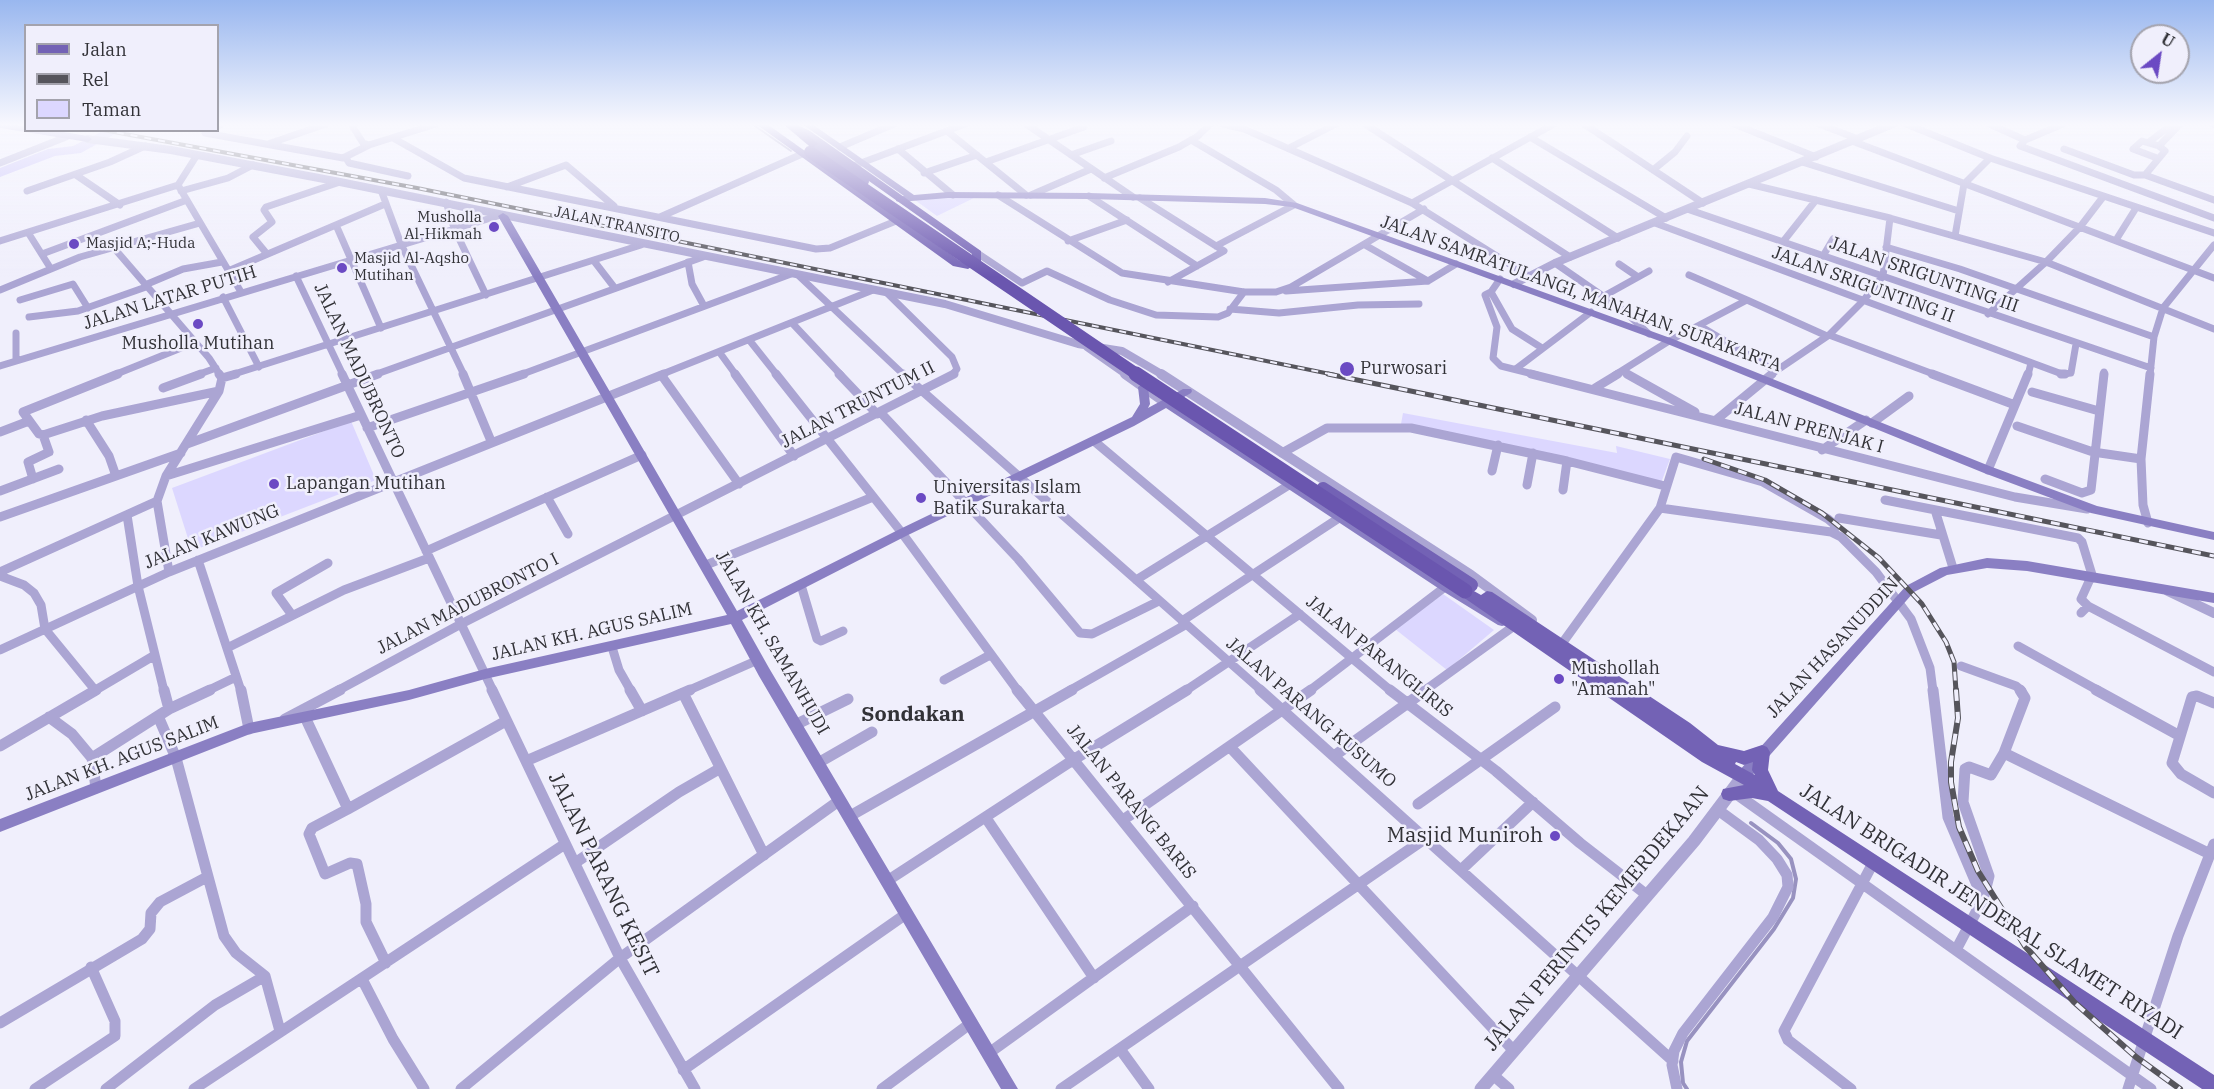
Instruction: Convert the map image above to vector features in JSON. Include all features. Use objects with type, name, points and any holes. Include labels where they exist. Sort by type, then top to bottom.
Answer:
[{"type":"highway","points":[[845,175],[1209,423],[1468,588]]},
{"type":"main road","points":[[837,175],[893,223],[961,266],[974,263],[978,257],[977,253],[900,199],[870,175]]},
{"type":"main road","points":[[876,175],[914,196]]},
{"type":"main road","name":"JALAN SAMRATULANGI, MANAHAN, SURAKARTA","points":[[900,199],[914,196],[1029,195],[1265,201],[1294,205],[1669,341],[1988,470],[2095,510],[2214,536]]},
{"type":"main road","name":"JALAN KH. SAMANHUDI","points":[[502,215],[584,352],[795,725],[1010,1089]]},
{"type":"main road","points":[[1134,421],[1145,404],[1143,387]]},
{"type":"main road","name":"JALAN KH. AGUS SALIM","points":[[0,826],[249,729],[409,695],[485,674],[735,618],[902,533],[1134,421],[1187,391]]},
{"type":"main road","points":[[1166,403],[1487,614],[1514,626]]},
{"type":"main road","name":"JALAN HASANUDDIN","points":[[1728,763],[1762,752],[1899,601],[1916,585],[1953,568],[1987,563],[2027,566],[2214,598]]},
{"type":"main road","points":[[1468,588],[1514,626],[1708,757],[1728,763],[1762,752],[1760,764],[1762,778],[1774,797]]},
{"type":"main road","points":[[1468,588],[1561,645],[1728,763],[1731,794],[1752,791],[1774,797]]},
{"type":"main road","name":"JALAN BRIGADIR JENDERAL SLAMET RIYADI","points":[[1728,763],[1774,797],[1873,863],[2214,1086]]},
{"type":"street","points":[[27,191],[76,175],[120,205]]},
{"type":"street","points":[[183,175],[180,188],[241,292]]},
{"type":"street","points":[[0,241],[180,188],[234,175]]},
{"type":"street","name":"JALAN TRANSITO","points":[[303,175],[945,304],[1087,347]]},
{"type":"street","points":[[402,175],[408,176]]},
{"type":"street","points":[[455,175],[819,250],[893,223]]},
{"type":"street","points":[[507,187],[540,175]]},
{"type":"street","points":[[577,175],[614,206]]},
{"type":"street","points":[[660,217],[758,175]]},
{"type":"street","points":[[926,175],[953,195]]},
{"type":"street","points":[[1003,175],[1029,195],[1077,175]]},
{"type":"street","points":[[1099,175],[1224,251],[1168,282]]},
{"type":"street","points":[[1104,178],[1111,175]]},
{"type":"street","points":[[1216,246],[1294,205],[1270,186],[1251,175]]},
{"type":"street","points":[[1349,175],[1424,209],[1527,275]]},
{"type":"street","points":[[1446,175],[1570,256]]},
{"type":"street","points":[[1412,203],[1461,175]]},
{"type":"street","points":[[1518,175],[1618,238]]},
{"type":"street","points":[[1594,175],[1666,218]]},
{"type":"street","points":[[1660,175],[1703,203]]},
{"type":"street","points":[[1514,284],[1555,262],[1771,175]]},
{"type":"street","points":[[1843,175],[1959,211]]},
{"type":"street","points":[[1941,175],[2214,278]]},
{"type":"street","points":[[1955,236],[1964,184],[1973,175]]},
{"type":"street","points":[[2039,175],[2214,233]]},
{"type":"street","points":[[2096,175],[2214,218]]},
{"type":"street","points":[[2134,175],[2145,175],[2214,200]]},
{"type":"street","points":[[267,254],[253,237],[272,224],[264,210],[266,207],[340,182]]},
{"type":"street","points":[[1749,184],[1890,218],[2046,262],[2214,329]]},
{"type":"street","points":[[381,190],[401,244],[472,392],[491,441]]},
{"type":"street","points":[[998,195],[1122,273],[1168,282],[1244,292],[1281,291],[1428,281],[1456,264]]},
{"type":"street","points":[[1089,196],[1197,266]]},
{"type":"street","points":[[1988,314],[2046,262],[2080,227],[2103,197]]},
{"type":"street","points":[[42,254],[188,200]]},
{"type":"street","points":[[1782,243],[1816,200]]},
{"type":"street","points":[[446,202],[454,228],[486,295]]},
{"type":"street","points":[[228,271],[386,204]]},
{"type":"street","points":[[2116,240],[2136,208]]},
{"type":"street","points":[[1281,291],[1365,245],[1424,209]]},
{"type":"street","name":"JALAN SRIGUNTING III","points":[[1687,209],[2151,368]]},
{"type":"street","name":"JALAN LATAR PUTIH","points":[[0,366],[349,259],[502,215]]},
{"type":"street","points":[[1716,420],[1764,379],[1828,335],[1863,301],[1883,276],[1890,218]]},
{"type":"street","points":[[1068,241],[1127,220]]},
{"type":"street","points":[[0,290],[51,269],[200,223]]},
{"type":"street","name":"JALAN SRIGUNTING II","points":[[1655,223],[2061,374],[2071,373],[2076,344]]},
{"type":"street","points":[[336,225],[381,328]]},
{"type":"street","points":[[29,234],[51,269]]},
{"type":"street","points":[[1823,256],[1833,239]]},
{"type":"street","points":[[222,378],[594,261],[641,244]]},
{"type":"street","points":[[1365,245],[1428,281]]},
{"type":"street","points":[[2148,523],[2143,505],[2141,459],[2154,337],[2163,308],[2214,245]]},
{"type":"street","points":[[1886,247],[1960,269],[2154,337]]},
{"type":"street","points":[[114,248],[170,315],[196,342],[222,378],[219,391],[166,476],[157,501],[169,572]]},
{"type":"street","points":[[977,253],[1022,283],[1047,271],[1110,300],[1156,315],[1218,317],[1230,309],[1244,292]]},
{"type":"street","points":[[0,517],[116,476],[450,347],[703,257]]},
{"type":"street","points":[[594,261],[614,287]]},
{"type":"street","points":[[29,317],[88,308],[145,286],[183,268],[222,262]]},
{"type":"street","points":[[688,262],[692,284],[704,306]]},
{"type":"street","points":[[1555,262],[1642,325],[1649,334]]},
{"type":"street","points":[[1619,264],[1638,277]]},
{"type":"street","points":[[1604,296],[1649,271]]},
{"type":"street","points":[[367,428],[795,275]]},
{"type":"street","name":"JALAN PARANG KUSUMO","points":[[795,275],[921,391],[1284,710],[1673,1061]]},
{"type":"street","points":[[1689,275],[1828,335],[2015,405]]},
{"type":"street","name":"JALAN MADUBRONTO","points":[[296,276],[327,346],[485,674]]},
{"type":"street","points":[[1500,279],[1491,292],[1500,311],[1512,329],[1542,348]]},
{"type":"street","points":[[20,300],[73,284],[88,308]]},
{"type":"street","name":"JALAN KAWUNG","points":[[0,650],[198,560],[491,441],[608,398],[833,308],[873,290]]},
{"type":"street","name":"JALAN PRENJAK I","points":[[1491,292],[1485,295],[1497,327],[1493,358],[1498,365],[1595,388],[1672,411],[1703,416],[1822,450],[2014,497],[2095,510]]},
{"type":"street","name":"JALAN TRUNTUM II","points":[[676,516],[954,374],[957,369],[956,362],[886,293]]},
{"type":"street","points":[[224,297],[259,367]]},
{"type":"street","points":[[1595,388],[1669,341],[1747,300]]},
{"type":"street","points":[[1230,309],[1279,313],[1358,305],[1419,304]]},
{"type":"street","points":[[1517,368],[1591,312]]},
{"type":"street","points":[[793,324],[1018,559],[1080,633],[1092,634],[1159,601]]},
{"type":"street","points":[[1700,326],[1775,371]]},
{"type":"street","points":[[16,333],[16,361]]},
{"type":"street","name":"JALAN PARANG BARIS","points":[[750,341],[902,533],[1033,711],[1339,1089]]},
{"type":"street","points":[[33,479],[28,462],[49,452],[43,435],[23,414],[27,409],[196,342]]},
{"type":"street","points":[[1087,347],[1114,350],[1135,357],[1471,575],[1528,616],[1561,645],[1660,508],[1665,486],[1676,457],[1749,477],[1777,489],[1828,519],[1835,525],[1834,533]]},
{"type":"street","points":[[1087,347],[1166,403]]},
{"type":"street","points":[[1102,358],[1105,351],[1114,350]]},
{"type":"street","points":[[720,353],[794,456]]},
{"type":"street","points":[[1988,470],[2026,383],[2031,363]]},
{"type":"street","points":[[163,388],[216,368]]},
{"type":"street","points":[[1622,371],[1703,416]]},
{"type":"street","points":[[2045,479],[2088,493],[2104,372]]},
{"type":"street","points":[[662,376],[740,484]]},
{"type":"street","points":[[43,435],[86,420],[219,391]]},
{"type":"street","points":[[2032,392],[2099,411]]},
{"type":"street","points":[[1822,450],[1909,396]]},
{"type":"street","points":[[166,476],[361,415]]},
{"type":"street","points":[[86,420],[109,456],[116,476]]},
{"type":"street","points":[[0,432],[29,421]]},
{"type":"street","points":[[2017,426],[2093,452],[2141,459]]},
{"type":"street","points":[[1282,453],[1318,431],[1342,427],[1428,430],[1665,486]]},
{"type":"street","name":"JALAN PARANGLIRIS","points":[[1094,441],[1408,705],[1480,759],[1647,895]]},
{"type":"street","points":[[1492,471],[1498,445]]},
{"type":"street","points":[[1527,484],[1533,453]]},
{"type":"street","points":[[227,648],[344,590],[428,555],[547,497],[642,455]]},
{"type":"street","points":[[1563,490],[1567,461]]},
{"type":"street","points":[[0,491],[59,469]]},
{"type":"street","points":[[1136,580],[1289,485]]},
{"type":"street","points":[[547,497],[568,534]]},
{"type":"street","points":[[706,565],[873,497]]},
{"type":"street","points":[[1885,500],[2078,538],[2082,542],[2092,578],[2080,599],[2085,609],[2214,672]]},
{"type":"street","points":[[0,574],[157,501]]},
{"type":"street","points":[[1660,508],[1834,533],[1861,556],[1899,601],[1911,619],[1930,668],[1948,817],[1983,899]]},
{"type":"street","points":[[1935,510],[1953,568]]},
{"type":"street","points":[[128,515],[138,586],[169,709]]},
{"type":"street","name":"JALAN MADUBRONTO I","points":[[276,724],[461,624],[676,516]]},
{"type":"street","points":[[850,816],[1184,623],[1339,518]]},
{"type":"street","points":[[1839,518],[1941,535]]},
{"type":"street","points":[[198,560],[236,677],[249,729]]},
{"type":"street","points":[[292,615],[276,593],[328,563]]},
{"type":"street","points":[[0,574],[24,585],[34,593],[41,605],[45,628],[95,690]]},
{"type":"street","points":[[801,585],[818,639],[821,641],[843,631]]},
{"type":"street","points":[[1123,820],[1284,710],[1445,587]]},
{"type":"street","points":[[2165,590],[2214,613]]},
{"type":"street","points":[[887,881],[1073,760],[1229,663],[1300,614]]},
{"type":"street","points":[[1334,756],[1408,705],[1514,626]]},
{"type":"street","points":[[2018,646],[2180,736]]},
{"type":"street","points":[[612,647],[619,670],[642,711]]},
{"type":"street","points":[[0,746],[155,655]]},
{"type":"street","points":[[944,680],[990,655]]},
{"type":"street","points":[[526,761],[758,660]]},
{"type":"street","points":[[1956,951],[1983,899],[1989,876],[1966,816],[1963,802],[1964,774],[1969,767],[1990,775],[2004,753],[2025,694],[2000,678],[1961,666]]},
{"type":"street","name":"JALAN PARANG KESIT","points":[[485,674],[620,958],[694,1089]]},
{"type":"street","points":[[92,758],[169,709],[236,677]]},
{"type":"street","points":[[683,693],[764,855]]},
{"type":"street","points":[[2214,703],[2197,696],[2192,697],[2172,760],[2174,767],[2181,774],[2214,793]]},
{"type":"street","points":[[795,725],[848,699]]},
{"type":"street","points":[[1418,804],[1555,707]]},
{"type":"street","points":[[159,716],[176,758],[224,936],[236,953],[265,976],[280,1031]]},
{"type":"street","points":[[50,717],[72,735],[92,758],[96,788]]},
{"type":"street","points":[[305,717],[348,809]]},
{"type":"street","points":[[386,963],[365,918],[366,904],[357,864],[350,863],[325,874],[309,834],[312,828],[506,721]]},
{"type":"street","points":[[818,763],[872,732]]},
{"type":"street","points":[[1230,747],[1514,1051]]},
{"type":"street","points":[[2004,753],[2212,849],[2142,1039],[2130,1083]]},
{"type":"street","points":[[574,863],[679,792],[719,769]]},
{"type":"street","points":[[1731,794],[1956,951],[2130,1083],[2151,1089]]},
{"type":"street","name":"JALAN PERINTIS KEMERDEKAAN","points":[[1482,1089],[1731,794]]},
{"type":"street","points":[[462,1089],[620,958],[840,800]]},
{"type":"street","points":[[1462,869],[1533,802]]},
{"type":"street","points":[[1677,1089],[1673,1061],[1683,1033],[1773,917],[1788,886],[1787,875],[1777,859],[1759,840],[1718,810]]},
{"type":"street","points":[[986,818],[1095,978]]},
{"type":"street","points":[[1061,1089],[1426,838]]},
{"type":"street","points":[[194,1089],[565,844]]},
{"type":"street","points":[[1851,1089],[1788,1040],[1784,1031],[1785,1024],[1840,926],[1860,882],[1873,863]]},
{"type":"street","points":[[0,1023],[148,934],[151,913],[160,902],[207,877]]},
{"type":"street","points":[[989,1053],[1193,906]]},
{"type":"street","points":[[683,1070],[906,914]]},
{"type":"street","points":[[35,1089],[115,1036],[117,1030],[115,1021],[91,967]]},
{"type":"street","points":[[106,1089],[215,1005],[265,976]]},
{"type":"street","points":[[362,979],[393,1040],[424,1089]]},
{"type":"street","points":[[882,1089],[971,1023]]},
{"type":"street","points":[[1120,1049],[1149,1089]]},
{"type":"street","points":[[1493,1075],[1509,1089]]},
{"type":"green space","points":[[912,198],[974,198],[937,216]]},
{"type":"green space","points":[[1403,413],[1617,453],[1616,446],[1670,459],[1661,483],[1401,424]]},
{"type":"green space","name":"Lapangan Mutihan","points":[[351,421],[376,480],[192,551],[172,488]]},
{"type":"green space","points":[[510,579],[514,590],[482,602],[478,590]]},
{"type":"green space","points":[[1443,594],[1494,630],[1447,670],[1395,629]]},
{"type":"waterway","points":[[1687,1089],[1683,1083],[1681,1062],[1687,1041],[1774,929],[1793,898],[1796,879],[1791,859],[1778,843],[1751,823]]},
{"type":"railway","points":[[346,175],[1335,375]]},
{"type":"railway","points":[[1328,374],[2214,556]]},
{"type":"railway","points":[[1704,459],[1765,480],[1822,513],[1879,558],[1922,604],[1946,642],[1954,662],[1956,691]]},
{"type":"railway","points":[[1956,690],[1958,718],[1951,762],[1951,782],[1959,827],[1978,871],[2025,946],[2074,1002],[2136,1057],[2180,1089]]},
{"type":"place","name":"Musholla Al-Hikmah","points":[[494,227]]},
{"type":"place","name":"Masjid A;-Huda","points":[[74,244]]},
{"type":"place","name":"Masjid Al-Aqsho Mutihan","points":[[342,268]]},
{"type":"place","name":"Musholla Mutihan","points":[[198,324]]},
{"type":"place","name":"Purwosari","points":[[1347,369]]},
{"type":"place","name":"Lapangan Mutihan","points":[[274,484]]},
{"type":"place","name":"Universitas Islam Batik Surakarta","points":[[921,498]]},
{"type":"place","name":"Mushollah \"Amanah\"","points":[[1559,679]]},
{"type":"place","name":"Masjid Muniroh","points":[[1555,836]]},
{"type":"district","name":"Sondakan","points":[[913,715]]}]
